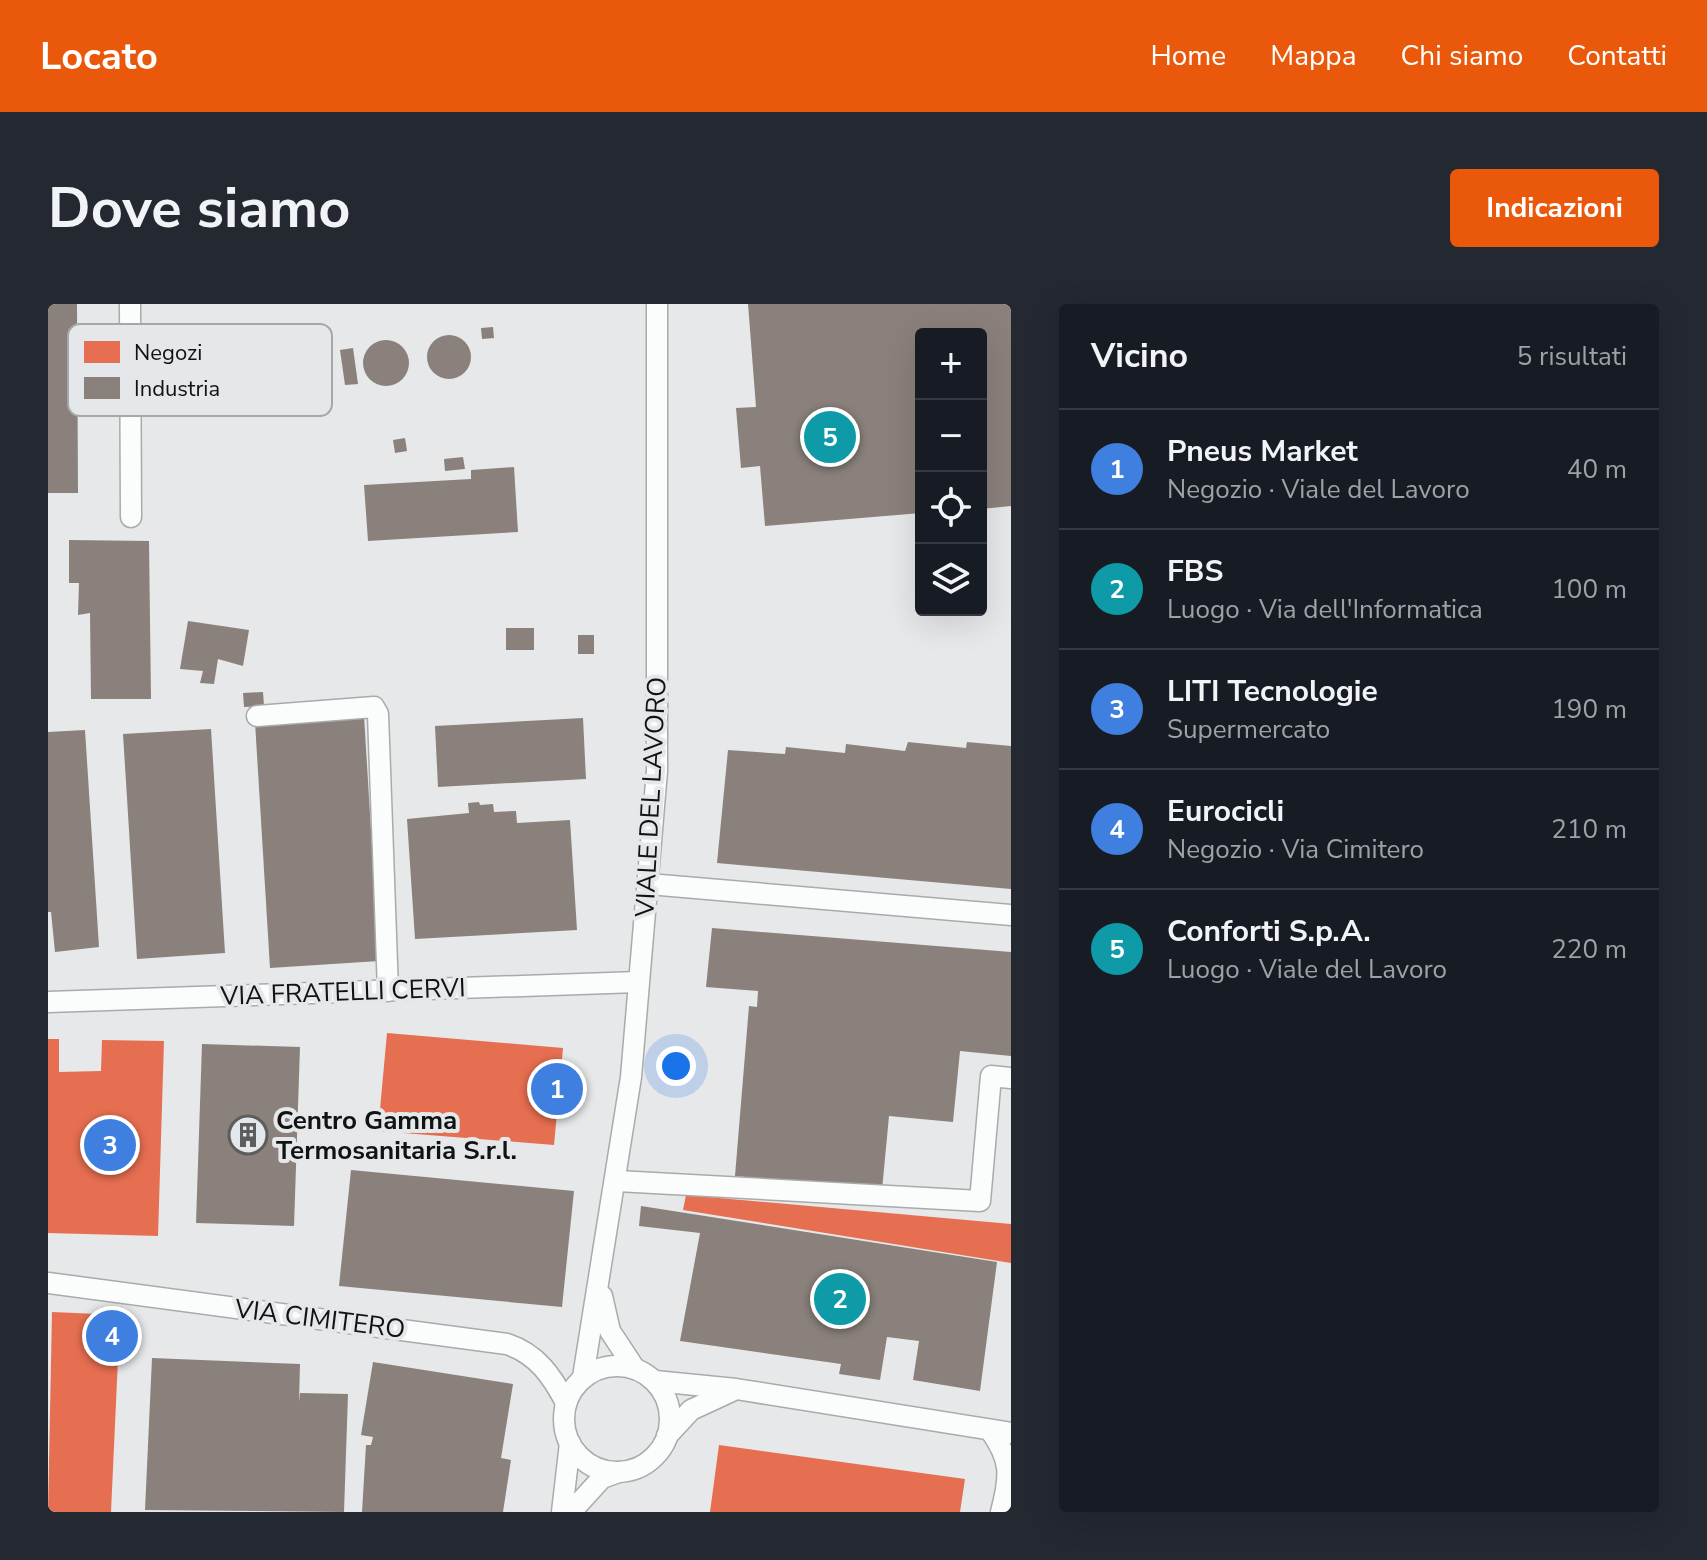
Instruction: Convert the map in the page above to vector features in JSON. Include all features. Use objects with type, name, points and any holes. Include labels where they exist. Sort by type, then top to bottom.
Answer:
[{"type":"street","points":[[130,304],[130,324]]},
{"type":"street","name":"VIALE DEL LAVORO","points":[[566,1403],[583,1377],[600,1288],[617,1181],[649,884],[659,737],[657,304]]},
{"type":"street","points":[[131,416],[131,517]]},
{"type":"street","points":[[257,716],[374,707],[378,714],[388,991]]},
{"type":"street","points":[[649,884],[1011,915]]},
{"type":"street","name":"VIA FRATELLI CERVI","points":[[48,1002],[638,982]]},
{"type":"street","points":[[617,1181],[980,1201],[991,1076],[1011,1078]]},
{"type":"street","name":"VIA CIMITERO","points":[[48,1283],[507,1344],[540,1364],[566,1403]]},
{"type":"street","name":"VIALE DEL LAVORO","points":[[600,1288],[610,1331],[635,1369],[655,1381]]},
{"type":"street","points":[[583,1377],[599,1369],[617,1366],[635,1369]]},
{"type":"street","points":[[655,1381],[736,1389],[990,1430],[1010,1444],[1010,1477],[1001,1512]]},
{"type":"street","points":[[655,1381],[669,1407],[667,1436]]},
{"type":"street","points":[[571,1512],[602,1478],[649,1461],[691,1410],[736,1389]]},
{"type":"street","points":[[566,1403],[565,1430],[570,1443],[590,1465],[619,1472]]},
{"type":"street","points":[[562,1512],[570,1443]]},
{"type":"building: Negozi","points":[[387,1033],[563,1048],[554,1145],[378,1131]]},
{"type":"building: Negozi","points":[[48,1039],[59,1039],[59,1072],[101,1071],[102,1040],[164,1041],[158,1236],[48,1233]]},
{"type":"building: Negozi","points":[[686,1195],[1011,1224],[1011,1263],[683,1210]]},
{"type":"building: Negozi","points":[[52,1312],[120,1315],[111,1512],[48,1512]]},
{"type":"building: Negozi","points":[[719,1445],[965,1479],[960,1512],[710,1512]]},
{"type":"building: Industria","points":[[48,304],[77,304],[77,324],[68,324],[68,416],[78,416],[78,493],[48,493]]},
{"type":"building: Industria","points":[[748,304],[1011,304],[1011,506],[987,508],[987,328],[915,328],[915,514],[765,526],[760,466],[741,468],[736,408],[756,407]]},
{"type":"building: Industria","points":[[493,327],[494,338],[482,339],[481,328]]},
{"type":"building: Industria","points":[[449,335],[464,342],[471,357],[464,372],[449,379],[434,372],[427,357],[434,342]]},
{"type":"building: Industria","points":[[386,340],[402,347],[409,363],[402,379],[386,386],[370,379],[363,363],[370,347]]},
{"type":"building: Industria","points":[[353,348],[358,384],[345,385],[340,350]]},
{"type":"building: Industria","points":[[405,438],[407,451],[395,453],[393,440]]},
{"type":"building: Industria","points":[[463,457],[465,469],[445,471],[444,459]]},
{"type":"building: Industria","points":[[514,467],[518,532],[368,541],[364,485],[471,479],[471,470]]},
{"type":"building: Industria","points":[[69,540],[149,541],[151,699],[91,699],[90,613],[78,615],[79,583],[69,583]]},
{"type":"building: Industria","points":[[188,621],[249,630],[243,666],[218,659],[214,684],[200,683],[203,671],[180,669]]},
{"type":"building: Industria","points":[[506,628],[534,628],[534,650],[506,650]]},
{"type":"building: Industria","points":[[578,635],[594,635],[594,654],[578,654]]},
{"type":"building: Industria","points":[[263,692],[264,706],[244,707],[243,693]]},
{"type":"building: Industria","points":[[364,716],[379,961],[270,968],[255,722]]},
{"type":"building: Industria","points":[[583,718],[586,779],[438,787],[435,726]]},
{"type":"building: Industria","points":[[211,729],[225,953],[137,959],[123,734]]},
{"type":"building: Industria","points":[[85,730],[99,947],[55,952],[51,912],[48,912],[48,732]]},
{"type":"building: Industria","points":[[908,742],[966,748],[967,742],[1011,746],[1011,889],[717,863],[728,750],[785,754],[786,747],[845,753],[846,744],[905,751]]},
{"type":"building: Industria","points":[[479,802],[480,805],[493,804],[494,812],[516,811],[517,823],[570,820],[577,930],[415,939],[407,819],[469,813],[468,803]]},
{"type":"building: Industria","points":[[712,928],[1011,952],[1011,1056],[960,1051],[953,1122],[889,1116],[882,1190],[735,1176],[749,1006],[757,1007],[758,991],[706,987]]},
{"type":"building: Industria","name":"Centro Gamma Termosanitaria S.r.l.","points":[[202,1044],[300,1047],[294,1226],[196,1223]]},
{"type":"building: Industria","points":[[351,1170],[574,1191],[562,1307],[339,1286]]},
{"type":"building: Industria","points":[[641,1206],[997,1262],[980,1391],[913,1380],[919,1341],[887,1337],[880,1380],[839,1374],[841,1364],[680,1341],[700,1233],[639,1226]]},
{"type":"building: Industria","points":[[152,1358],[300,1364],[299,1402],[300,1393],[348,1394],[344,1512],[145,1510]]},
{"type":"building: Industria","points":[[373,1362],[513,1384],[501,1458],[511,1460],[503,1512],[362,1512],[366,1445],[371,1445],[373,1437],[361,1435]]},
{"type":"place","name":"Conforti S.p.A.","points":[[830,437]]},
{"type":"place","name":"Pneus Market","points":[[557,1089]]},
{"type":"place","name":"Centro Gamma Termosanitaria S.r.l.","points":[[248,1135]]},
{"type":"place","name":"LITI Tecnologie","points":[[110,1145]]},
{"type":"place","name":"FBS","points":[[840,1299]]},
{"type":"place","name":"Eurocicli","points":[[112,1336]]}]
